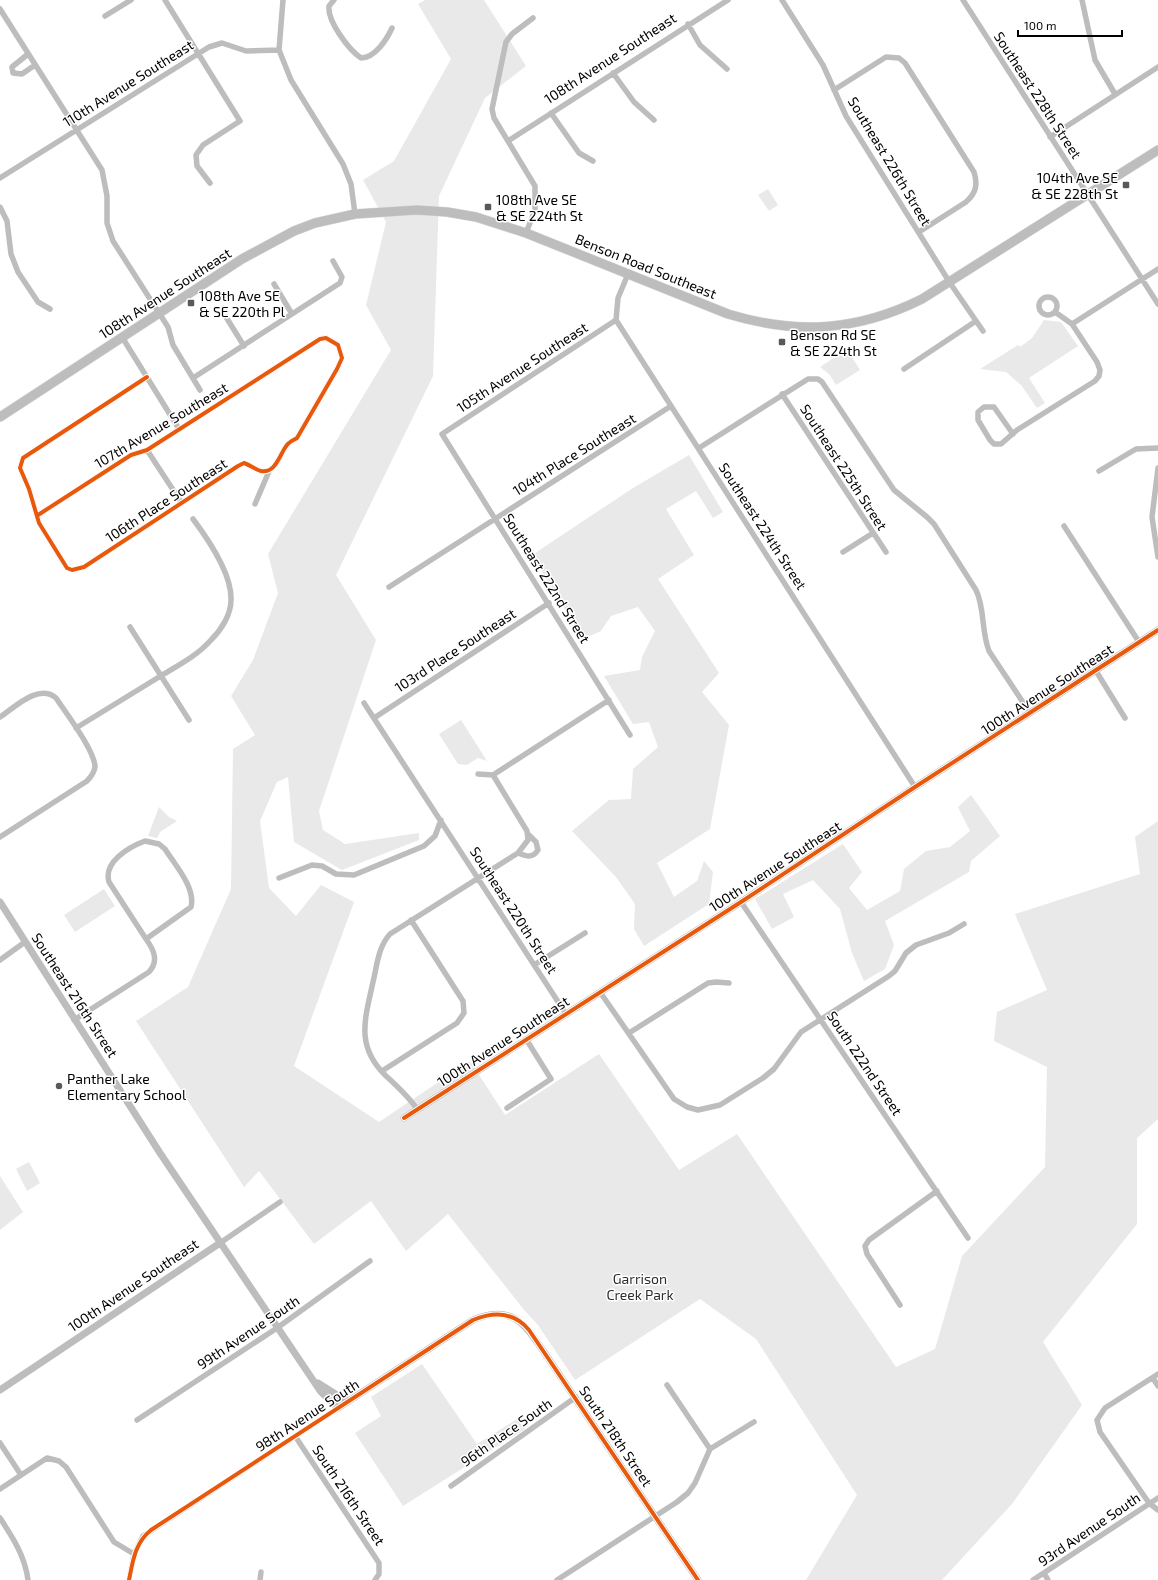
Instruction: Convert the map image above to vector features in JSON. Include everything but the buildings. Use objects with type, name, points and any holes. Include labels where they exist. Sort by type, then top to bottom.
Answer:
[{"type":"main road","name":"Benson Road Southeast","points":[[355,214],[418,210],[447,212],[489,220],[728,314],[756,322],[816,328],[882,317],[904,309],[950,283],[1158,150]]},
{"type":"main road","name":"108th Avenue Southeast","points":[[0,417],[242,259],[294,231],[315,223],[355,214]]},
{"type":"street","points":[[105,16],[131,0]]},
{"type":"street","points":[[165,0],[240,121],[203,145],[196,155],[197,166],[210,184]]},
{"type":"street","points":[[283,0],[279,50],[291,80],[345,168],[351,184],[355,214]]},
{"type":"street","points":[[334,0],[329,6],[330,18],[343,39],[361,58],[368,56],[383,44],[388,38],[392,28]]},
{"type":"street","name":"108th Avenue Southeast","points":[[508,141],[688,24],[728,0]]},
{"type":"street","name":"Southeast 226th Street","points":[[782,0],[823,65],[846,116],[950,283],[983,331]]},
{"type":"street","name":"Southeast 228th Street","points":[[963,0],[1158,304]]},
{"type":"street","points":[[1082,0],[1095,60],[1115,94]]},
{"type":"street","points":[[0,9],[103,175],[107,196],[107,223],[113,241],[168,327],[173,345],[200,390]]},
{"type":"street","points":[[526,234],[535,210],[535,186],[494,118],[492,102],[506,42],[512,34],[533,18]]},
{"type":"street","points":[[688,24],[700,45],[727,69]]},
{"type":"street","name":"110th Avenue Southeast","points":[[0,178],[198,53],[216,44],[222,43],[246,51],[279,50]]},
{"type":"street","points":[[28,54],[13,64],[12,66],[14,73],[22,74],[35,65]]},
{"type":"street","points":[[834,90],[886,57],[894,57],[905,63],[974,172],[977,182],[975,190],[966,202],[919,232]]},
{"type":"street","points":[[1050,137],[1158,67]]},
{"type":"street","points":[[613,73],[634,102],[654,120]]},
{"type":"street","points":[[551,113],[579,153],[593,161]]},
{"type":"street","points":[[0,207],[7,220],[11,254],[18,272],[38,302],[50,309]]},
{"type":"street","points":[[193,378],[340,283],[342,277],[333,261]]},
{"type":"street","points":[[1072,324],[1158,269]]},
{"type":"street","points":[[616,320],[618,298],[628,274]]},
{"type":"street","points":[[274,284],[292,314]]},
{"type":"street","points":[[1013,434],[994,407],[984,407],[978,412],[978,420],[994,444],[1000,444],[1095,381],[1099,376],[1100,370],[1096,362],[1072,324],[1055,312]]},
{"type":"street","points":[[226,317],[244,346]]},
{"type":"street","name":"Southeast 224th Street","points":[[616,320],[915,787]]},
{"type":"street","name":"105th Avenue Southeast","points":[[442,434],[616,320]]},
{"type":"street","points":[[904,369],[976,321]]},
{"type":"street","points":[[122,337],[179,429]]},
{"type":"street","name":"107th Avenue Southeast","points":[[38,515],[131,455],[147,450],[320,339],[326,338],[338,344],[342,358],[338,369],[297,438],[287,445],[275,465],[270,469]]},
{"type":"street","points":[[38,515],[29,488],[20,468],[22,458],[147,377]]},
{"type":"street","points":[[699,448],[782,394],[808,379],[818,379],[826,385],[894,490],[934,524],[976,590],[980,600],[983,629],[989,651],[1030,713]]},
{"type":"street","name":"Southeast 225th Street","points":[[782,394],[886,552]]},
{"type":"street","name":"104th Place Southeast","points":[[389,587],[671,406]]},
{"type":"street","name":"Southeast 222nd Street","points":[[442,434],[549,603],[630,735]]},
{"type":"street","points":[[1100,471],[1136,449],[1158,448]]},
{"type":"street","points":[[147,450],[181,502]]},
{"type":"street","name":"106th Place Southeast","points":[[38,515],[39,523],[67,568],[72,570],[84,567],[181,502],[244,463],[252,465],[260,471],[270,469]]},
{"type":"street","points":[[1158,468],[1152,517],[1158,556]]},
{"type":"street","points":[[255,504],[270,469]]},
{"type":"street","points":[[76,728],[203,648],[224,625],[231,602],[231,588],[218,560],[193,519]]},
{"type":"street","points":[[1064,526],[1139,642]]},
{"type":"street","points":[[843,552],[873,533]]},
{"type":"street","name":"103rd Place Southeast","points":[[374,718],[549,603]]},
{"type":"street","points":[[130,627],[189,720]]},
{"type":"street","name":"100th Avenue Southeast","points":[[404,1118],[741,902],[915,787],[1158,630]]},
{"type":"street","points":[[1096,671],[1125,718]]},
{"type":"street","points":[[0,717],[32,696],[46,692],[56,698],[76,728],[92,754],[95,768],[93,776],[87,781],[0,836]]},
{"type":"street","points":[[478,774],[493,775],[609,700]]},
{"type":"street","name":"Southeast 220th Street","points":[[364,703],[566,1014]]},
{"type":"street","points":[[493,775],[529,836],[536,842],[538,850],[533,855],[528,857],[518,853]]},
{"type":"street","points":[[279,878],[312,865],[322,866],[336,874],[354,875],[424,846],[435,836],[441,820]]},
{"type":"street","points":[[417,1109],[408,1096],[382,1071],[369,1052],[364,1030],[384,942],[390,934],[411,920],[518,853],[527,844],[529,836]]},
{"type":"street","points":[[74,1020],[148,972],[153,967],[154,954],[109,882],[108,872],[113,862],[139,843],[145,841],[155,842],[162,845],[188,887],[192,903],[188,910],[146,939]]},
{"type":"street","name":"Southeast 216th Street","points":[[0,902],[74,1020],[220,1243]]},
{"type":"street","name":"South 222nd Street","points":[[741,902],[821,1018],[968,1238]]},
{"type":"street","points":[[382,1071],[457,1023],[462,1018],[465,1008],[463,1001],[411,920]]},
{"type":"street","points":[[600,992],[674,1099],[687,1107],[698,1110],[720,1105],[763,1078],[774,1069],[798,1035],[821,1018],[890,976],[895,971],[906,953],[916,945],[949,933],[964,924]]},
{"type":"street","points":[[534,965],[585,933]]},
{"type":"street","points":[[0,960],[25,942]]},
{"type":"street","points":[[629,1033],[708,983],[729,983]]},
{"type":"street","points":[[507,1108],[551,1079],[526,1039]]},
{"type":"street","points":[[900,1305],[867,1254],[865,1246],[869,1240],[937,1191]]},
{"type":"street","name":"100th Avenue Southeast","points":[[0,1390],[280,1202]]},
{"type":"street","points":[[220,1243],[321,1392],[338,1408]]},
{"type":"street","name":"99th Avenue South","points":[[137,1420],[278,1328],[370,1261]]},
{"type":"street","name":"98th Avenue South","points":[[129,1580],[134,1554],[143,1536],[151,1530],[474,1320],[494,1314],[506,1314]]},
{"type":"street","name":"South 218th Street","points":[[506,1314],[524,1324],[576,1397],[698,1580]]},
{"type":"street","points":[[303,1366],[323,1387],[349,1401]]},
{"type":"street","points":[[1158,1374],[1104,1408],[1097,1420],[1100,1432],[1148,1503],[1158,1510]]},
{"type":"street","points":[[1152,1378],[1158,1386]]},
{"type":"street","points":[[667,1385],[710,1449]]},
{"type":"street","name":"96th Place South","points":[[450,1486],[576,1397]]},
{"type":"street","points":[[557,1580],[656,1516],[688,1493],[695,1483],[710,1449],[754,1422]]},
{"type":"street","name":"South 216th Street","points":[[295,1436],[376,1558],[380,1568],[379,1574],[374,1580]]},
{"type":"street","points":[[0,1444],[22,1475]]},
{"type":"street","points":[[0,1489],[44,1460],[52,1458],[66,1467],[114,1542],[134,1554]]},
{"type":"street","name":"93rd Avenue South","points":[[1033,1580],[1148,1503],[1158,1498]]},
{"type":"street","points":[[0,1518],[18,1547],[25,1562],[28,1580]]},
{"type":"street","points":[[260,1580],[261,1572]]},
{"type":"street","points":[[1044,1573],[1048,1580]]},
{"type":"green space","name":"Garrison Creek Park","points":[[425,0],[484,0],[526,66],[485,98],[439,196],[433,376],[336,575],[376,640],[319,811],[323,830],[345,844],[419,833],[419,840],[342,870],[294,842],[288,777],[277,782],[260,821],[269,888],[296,916],[321,885],[354,902],[294,1066],[379,1122],[470,1061],[505,1115],[599,1054],[679,1170],[737,1134],[896,1367],[935,1349],[962,1256],[1045,1167],[1047,1067],[994,1041],[997,1012],[1047,990],[1015,914],[1140,874],[1135,837],[1158,821],[1158,1119],[1137,1138],[1137,1224],[1043,1342],[1082,1405],[1012,1504],[942,1580],[806,1580],[857,1495],[756,1339],[700,1299],[575,1380],[538,1325],[525,1311],[448,1214],[406,1251],[371,1201],[314,1244],[259,1171],[244,1187],[136,1021],[188,987],[231,889],[233,749],[255,735],[231,696],[253,660],[278,593],[268,554],[391,350],[366,305],[386,222],[363,180],[394,161],[451,59],[418,4]]},
{"type":"green space","points":[[768,189],[778,205],[769,211],[758,195]]},
{"type":"green space","points":[[1044,320],[1061,322],[1078,346],[1029,378],[1045,403],[1037,408],[1021,385],[1006,372],[980,369],[1018,345],[1020,347],[1032,338]]},
{"type":"green space","points":[[847,349],[860,370],[836,385],[829,374],[820,367]]},
{"type":"green space","points":[[689,455],[723,512],[713,518],[696,491],[666,509],[694,555],[658,579],[719,673],[702,692],[729,725],[710,829],[657,863],[674,897],[697,881],[704,861],[713,872],[709,904],[644,946],[634,929],[635,904],[616,877],[572,831],[609,800],[631,799],[633,769],[658,747],[649,722],[633,724],[604,676],[640,670],[642,657],[655,631],[638,607],[611,616],[601,631],[583,639],[532,555],[633,488]]},
{"type":"green space","points":[[461,720],[487,761],[478,758],[467,765],[458,764],[439,734]]},
{"type":"green space","points":[[971,795],[1000,836],[971,861],[969,872],[885,921],[894,945],[885,969],[864,981],[852,953],[840,909],[813,880],[783,894],[794,917],[772,929],[755,899],[843,844],[862,872],[849,888],[867,910],[900,891],[904,869],[926,851],[950,847],[970,831],[958,807]]},
{"type":"green space","points":[[159,807],[169,817],[177,821],[160,832],[157,838],[148,836]]},
{"type":"green space","points":[[104,889],[115,906],[75,932],[64,915]]},
{"type":"green space","points":[[29,1162],[40,1183],[27,1191],[16,1169]]},
{"type":"green space","points":[[0,1176],[23,1212],[0,1230]]},
{"type":"green space","points":[[422,1364],[477,1444],[517,1419],[525,1429],[403,1506],[355,1433],[381,1416],[371,1397]]},
{"type":"cycle path","points":[[38,515],[131,455],[147,450],[320,339],[326,338],[338,345],[342,358],[297,438],[288,444],[274,466],[266,471],[261,471],[244,463],[84,567],[72,570],[67,568],[39,523],[29,489],[20,468],[23,458],[147,377]]},
{"type":"cycle path","points":[[404,1118],[741,902],[915,787],[1158,630]]},
{"type":"cycle path","points":[[129,1580],[138,1546],[141,1540],[151,1530],[473,1320],[496,1314],[504,1315],[517,1320],[529,1330],[698,1580]]},
{"type":"place","name":"104th Ave SE & SE 228th St","points":[[1126,185]]},
{"type":"place","name":"108th Ave SE & SE 224th St","points":[[488,207]]},
{"type":"place","name":"108th Ave SE & SE 220th Pl","points":[[191,303]]},
{"type":"place","name":"Benson Rd SE & SE 224th St","points":[[782,342]]},
{"type":"place","name":"Panther Lake Elementary School","points":[[59,1086]]}]
